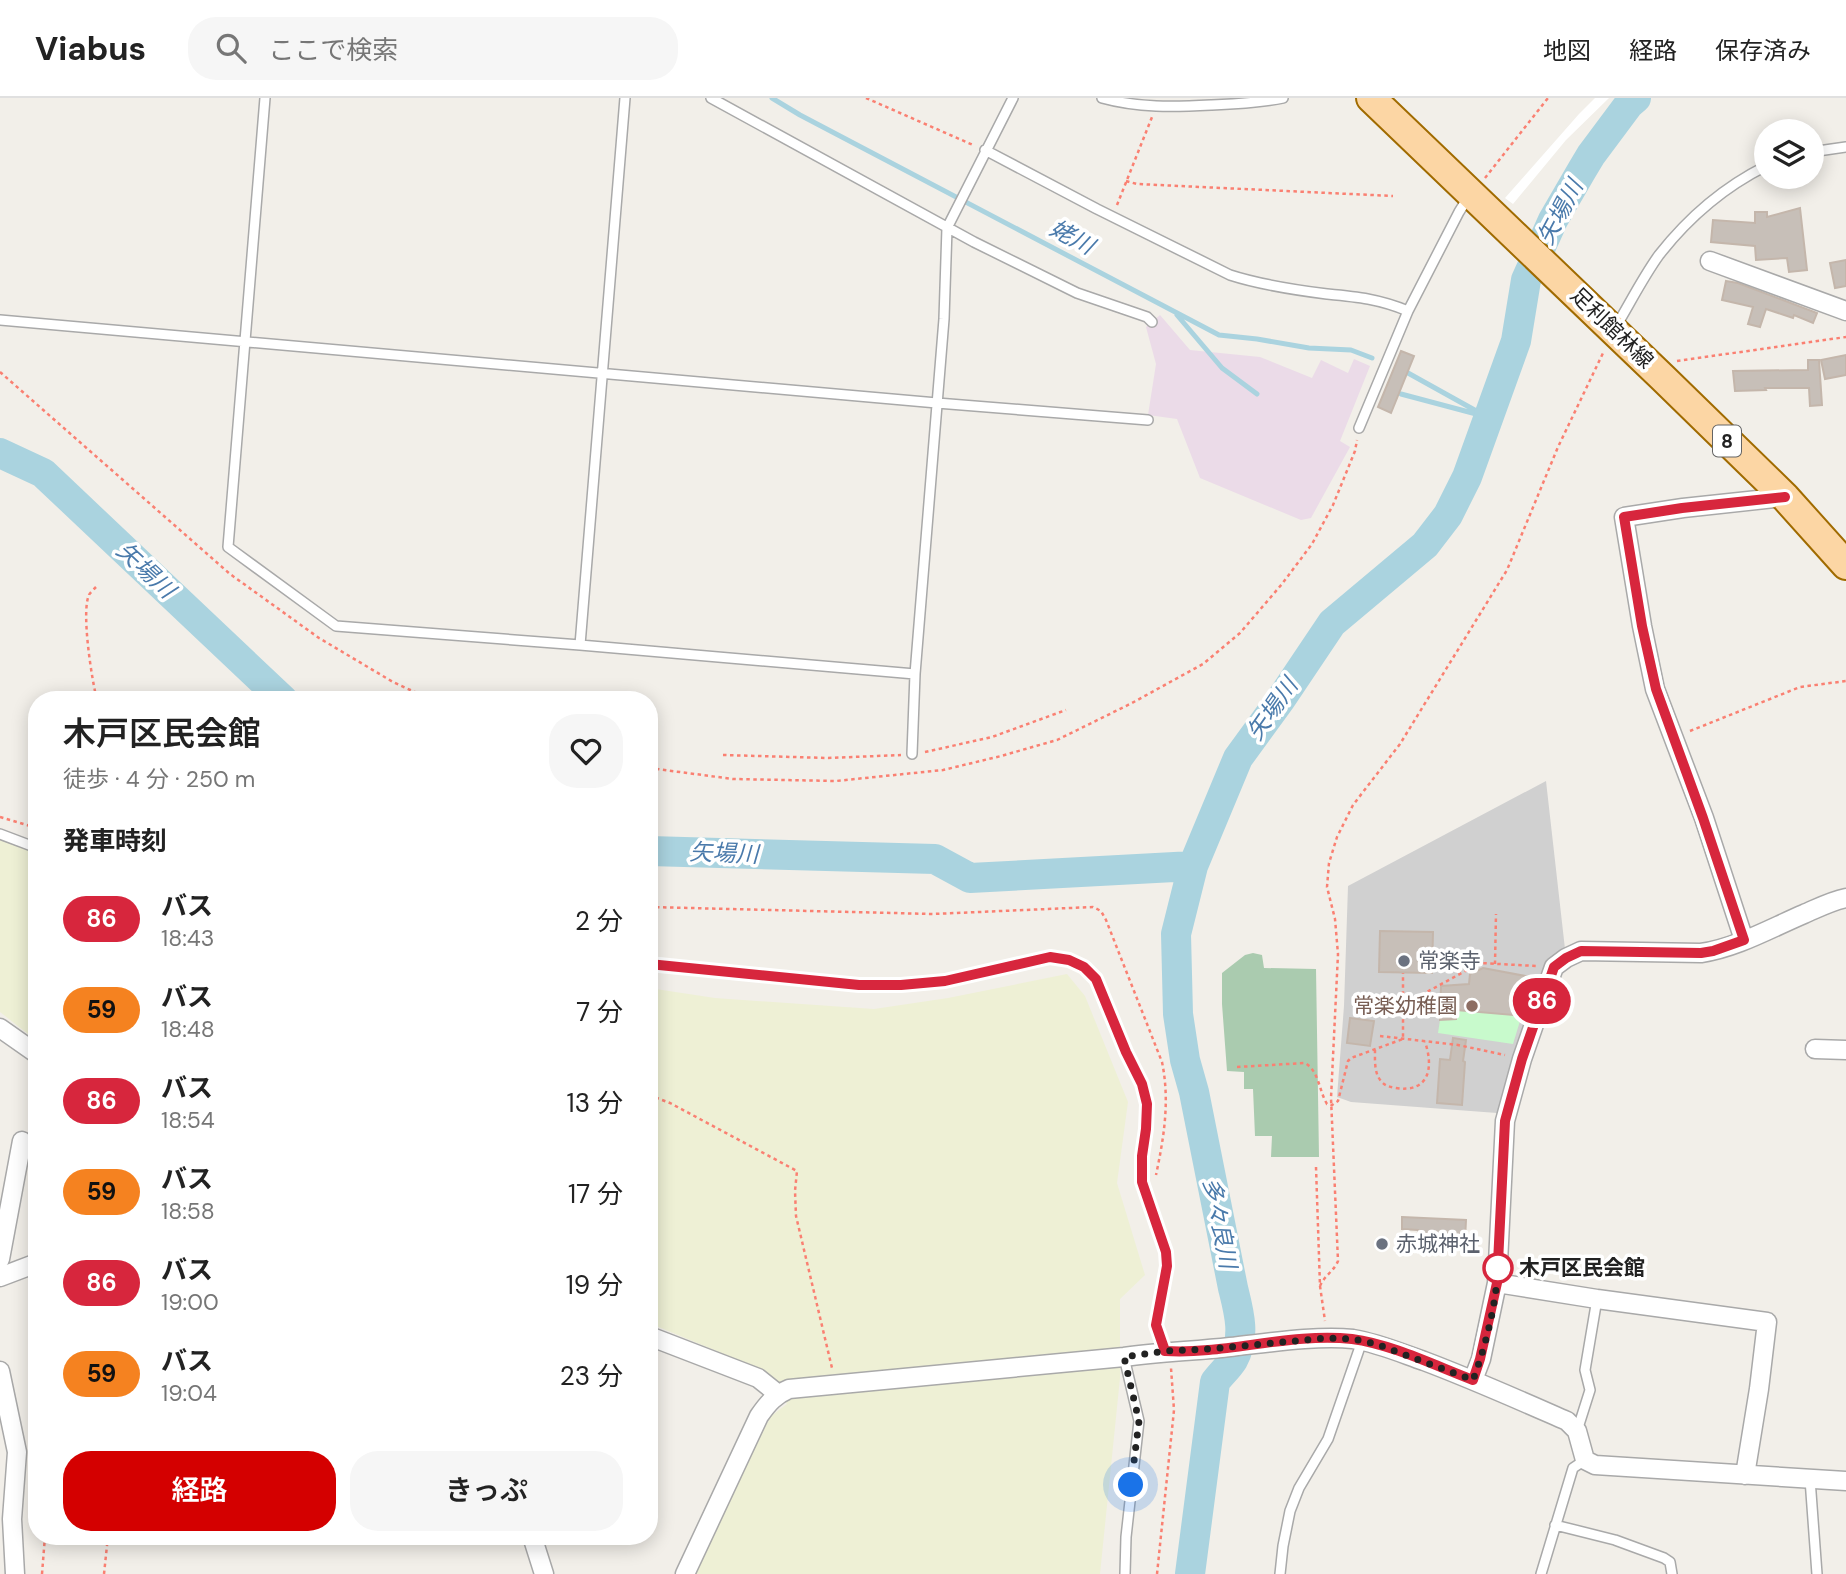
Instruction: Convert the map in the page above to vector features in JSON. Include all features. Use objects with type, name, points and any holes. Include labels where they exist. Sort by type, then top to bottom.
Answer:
[{"type":"main road","name":"足利館林線","points":[[1371,98],[1476,193],[1785,497],[1846,565]]},
{"type":"street","points":[[1710,261],[1846,311]]},
{"type":"street","points":[[1744,940],[1656,689],[1642,626],[1624,517],[1785,497]]},
{"type":"street","points":[[1473,1380],[1497,1283],[1505,1121],[1522,1059],[1554,967],[1581,951],[1713,951],[1846,898]]},
{"type":"street","points":[[0,1028],[28,1048]]},
{"type":"street","points":[[1815,1049],[1846,1050]]},
{"type":"street","points":[[0,1259],[22,1141]]},
{"type":"street","points":[[0,1277],[28,1266]]},
{"type":"street","points":[[1497,1283],[1767,1322],[1745,1475]]},
{"type":"street","points":[[685,1574],[759,1416],[778,1394],[789,1389],[1327,1338],[1376,1344],[1473,1380],[1567,1421],[1577,1431],[1585,1460],[1595,1465],[1846,1481]]},
{"type":"street","points":[[658,1339],[758,1378],[778,1394]]},
{"type":"street","points":[[0,1371],[17,1452],[6,1518],[15,1574]]},
{"type":"street","points":[[535,1545],[544,1574]]},
{"type":"lane","points":[[265,98],[228,547],[336,626],[915,674]]},
{"type":"lane","points":[[580,645],[624,98]]},
{"type":"lane","points":[[711,98],[1077,293],[1147,317],[1152,322]]},
{"type":"lane","points":[[912,754],[915,674],[944,319],[949,223],[1013,98]]},
{"type":"lane","points":[[1102,98],[1132,104],[1236,104],[1283,98]]},
{"type":"lane","points":[[1824,151],[1846,148]]},
{"type":"lane","points":[[984,154],[1230,275],[1247,281],[1299,290],[1377,300],[1408,311]]},
{"type":"lane","points":[[1609,326],[1675,238],[1715,197],[1754,172]]},
{"type":"lane","points":[[1359,428],[1408,311],[1459,212],[1476,193]]},
{"type":"lane","points":[[0,320],[1148,420]]},
{"type":"lane","points":[[0,834],[28,845]]},
{"type":"lane","points":[[658,965],[859,985],[945,981],[1050,957],[1069,960],[1084,967],[1096,979],[1142,1084],[1147,1104],[1142,1182],[1166,1252],[1167,1266],[1156,1325],[1169,1352]]},
{"type":"lane","points":[[1577,1431],[1590,1390],[1585,1370],[1597,1299]]},
{"type":"lane","points":[[1280,1574],[1290,1511],[1299,1488],[1328,1439],[1362,1341]]},
{"type":"lane","points":[[1124,1357],[1139,1421],[1126,1536],[1125,1574]]},
{"type":"lane","points":[[1541,1574],[1573,1468],[1585,1460]]},
{"type":"lane","points":[[1810,1479],[1817,1574]]},
{"type":"lane","points":[[1555,1525],[1615,1540],[1664,1558],[1670,1562],[1672,1574]]},
{"type":"path","points":[[866,98],[984,154]]},
{"type":"path","points":[[1476,193],[1548,98]]},
{"type":"path","points":[[1112,217],[1158,102]]},
{"type":"path","points":[[1126,181],[1137,184],[1393,196]]},
{"type":"path","points":[[1650,365],[1846,337]]},
{"type":"path","points":[[1320,1286],[1335,1269],[1338,1261],[1332,1105],[1338,954],[1335,919],[1327,887],[1329,863],[1337,837],[1353,805],[1400,744],[1507,570],[1558,447],[1598,363]]},
{"type":"path","points":[[0,372],[230,574],[319,638],[412,691]]},
{"type":"path","points":[[658,769],[733,779],[836,781],[943,770],[1001,757],[1057,740],[1132,704],[1203,664],[1240,633],[1282,584],[1312,544],[1334,505],[1355,451],[1359,428]]},
{"type":"path","points":[[95,691],[91,675],[86,607],[89,594],[96,587]]},
{"type":"path","points":[[1673,737],[1800,687],[1846,681]]},
{"type":"path","points":[[723,755],[828,758],[912,754],[992,737],[1066,710]]},
{"type":"path","points":[[0,817],[28,825]]},
{"type":"path","points":[[1495,964],[1496,914]]},
{"type":"path","points":[[1403,1004],[1480,963],[1554,967]]},
{"type":"path","points":[[1403,973],[1403,1039]]},
{"type":"path","points":[[1380,1036],[1458,1045],[1522,1059]]},
{"type":"path","points":[[1332,1105],[1338,1101],[1348,1061],[1403,1039]]},
{"type":"path","points":[[1375,1049],[1376,1071],[1380,1081],[1387,1086],[1415,1087],[1423,1083],[1428,1071],[1429,1055],[1425,1042]]},
{"type":"path","points":[[1237,1067],[1306,1063],[1314,1070],[1327,1104],[1332,1105]]},
{"type":"path","points":[[658,1098],[797,1171],[796,1216],[836,1386]]},
{"type":"path","points":[[1316,1167],[1320,1286],[1327,1338]]},
{"type":"path","points":[[1398,1244],[1498,1252]]},
{"type":"path","points":[[1157,1574],[1174,1410],[1169,1352]]},
{"type":"path","points":[[42,1574],[44,1545]]},
{"type":"path","points":[[104,1574],[107,1545]]},
{"type":"shaded area","points":[[1160,315],[1190,350],[1260,357],[1312,378],[1321,360],[1348,373],[1354,359],[1370,366],[1340,441],[1350,447],[1311,518],[1301,520],[1200,478],[1177,419],[1148,415],[1156,364],[1146,327]]},
{"type":"shaded area","points":[[1546,781],[1565,949],[1551,959],[1497,1113],[1351,1102],[1337,1097],[1344,1006],[1348,886]]},
{"type":"green space","points":[[0,839],[28,850],[28,1034],[0,1012]]},
{"type":"green space","points":[[1245,955],[1262,955],[1264,968],[1316,969],[1319,1157],[1271,1157],[1272,1136],[1255,1136],[1253,1089],[1244,1089],[1244,1072],[1227,1071],[1222,973]]},
{"type":"green space","points":[[1067,974],[1085,996],[1128,1102],[1117,1183],[1145,1275],[1120,1299],[1120,1378],[1100,1574],[688,1574],[771,1416],[787,1404],[770,1376],[658,1327],[658,989],[715,998],[874,1009],[948,998]]},
{"type":"green space","points":[[1456,1010],[1520,1016],[1513,1044],[1438,1033],[1440,1020],[1456,1019]]},
{"type":"pier","points":[[1595,98],[1609,98],[1566,140],[1513,204],[1505,198],[1579,114]]},
{"type":"building","points":[[1800,208],[1807,270],[1789,272],[1787,258],[1756,260],[1755,246],[1711,242],[1713,220],[1755,223],[1755,212],[1767,212],[1767,217]]},
{"type":"building","points":[[1846,260],[1846,286],[1835,288],[1830,263]]},
{"type":"building","points":[[1726,281],[1817,313],[1813,323],[1794,315],[1793,318],[1766,309],[1760,327],[1748,324],[1753,307],[1722,300]]},
{"type":"building","points":[[1401,351],[1414,356],[1391,413],[1378,407]]},
{"type":"building","points":[[1846,355],[1846,375],[1825,379],[1821,360]]},
{"type":"building","points":[[1808,360],[1819,360],[1822,405],[1810,406],[1809,388],[1735,391],[1733,371],[1808,370]]},
{"type":"building","points":[[1380,931],[1433,932],[1432,973],[1379,972]]},
{"type":"building","points":[[1483,968],[1536,978],[1525,1016],[1456,1010],[1456,1019],[1440,1020],[1441,986],[1469,984],[1470,974]]},
{"type":"building","points":[[1350,1018],[1374,1021],[1370,1046],[1347,1043]]},
{"type":"building","points":[[1453,1038],[1466,1040],[1462,1105],[1437,1103],[1440,1059],[1450,1060]]},
{"type":"building","name":"木戸区民会館","points":[[1402,1217],[1466,1220],[1465,1240],[1418,1238],[1418,1230],[1402,1229]]},
{"type":"waterway","name":"姥川","points":[[772,98],[1219,335],[1309,348],[1351,350],[1372,358]]},
{"type":"waterway","name":"矢場川","points":[[1190,1574],[1215,1382],[1233,1360],[1240,1333],[1237,1306],[1194,1092],[1185,1060],[1178,1014],[1176,934],[1193,866],[1238,758],[1332,623],[1425,545],[1448,515],[1467,477],[1516,341],[1526,280],[1553,220],[1591,155],[1636,98]]},
{"type":"waterway","points":[[1177,315],[1222,368],[1257,394]]},
{"type":"waterway","name":"姥川","points":[[1408,373],[1489,418]]},
{"type":"waterway","points":[[1401,394],[1480,415]]},
{"type":"waterway","name":"矢場川","points":[[0,453],[43,473],[273,691]]},
{"type":"waterway","name":"矢場川","points":[[658,851],[935,859],[970,878],[1193,866]]},
{"type":"bus line","name":"86","points":[[658,965],[859,985],[945,981],[1050,957],[1069,960],[1084,967],[1096,979],[1142,1084],[1147,1104],[1142,1182],[1166,1252],[1167,1266],[1156,1319],[1165,1351],[1327,1338],[1353,1339],[1376,1344],[1473,1380],[1497,1283],[1505,1121],[1522,1059],[1554,967],[1581,951],[1701,953],[1744,940],[1656,689],[1642,626],[1624,517],[1785,497]]},
{"type":"place","name":"常楽寺","points":[[1404,961]]},
{"type":"place","name":"常楽幼稚園","points":[[1472,1006]]},
{"type":"place","name":"赤城神社","points":[[1382,1244]]},
{"type":"place","name":"木戸区民会館","points":[[1498,1268]]},
{"type":"route","points":[[1131,1485],[1139,1421],[1124,1357],[1165,1351],[1327,1338],[1353,1339],[1376,1344],[1473,1380],[1492,1309],[1498,1268]]},
{"type":"water label","name":"多々良川","points":[[1220,1223]]}]
